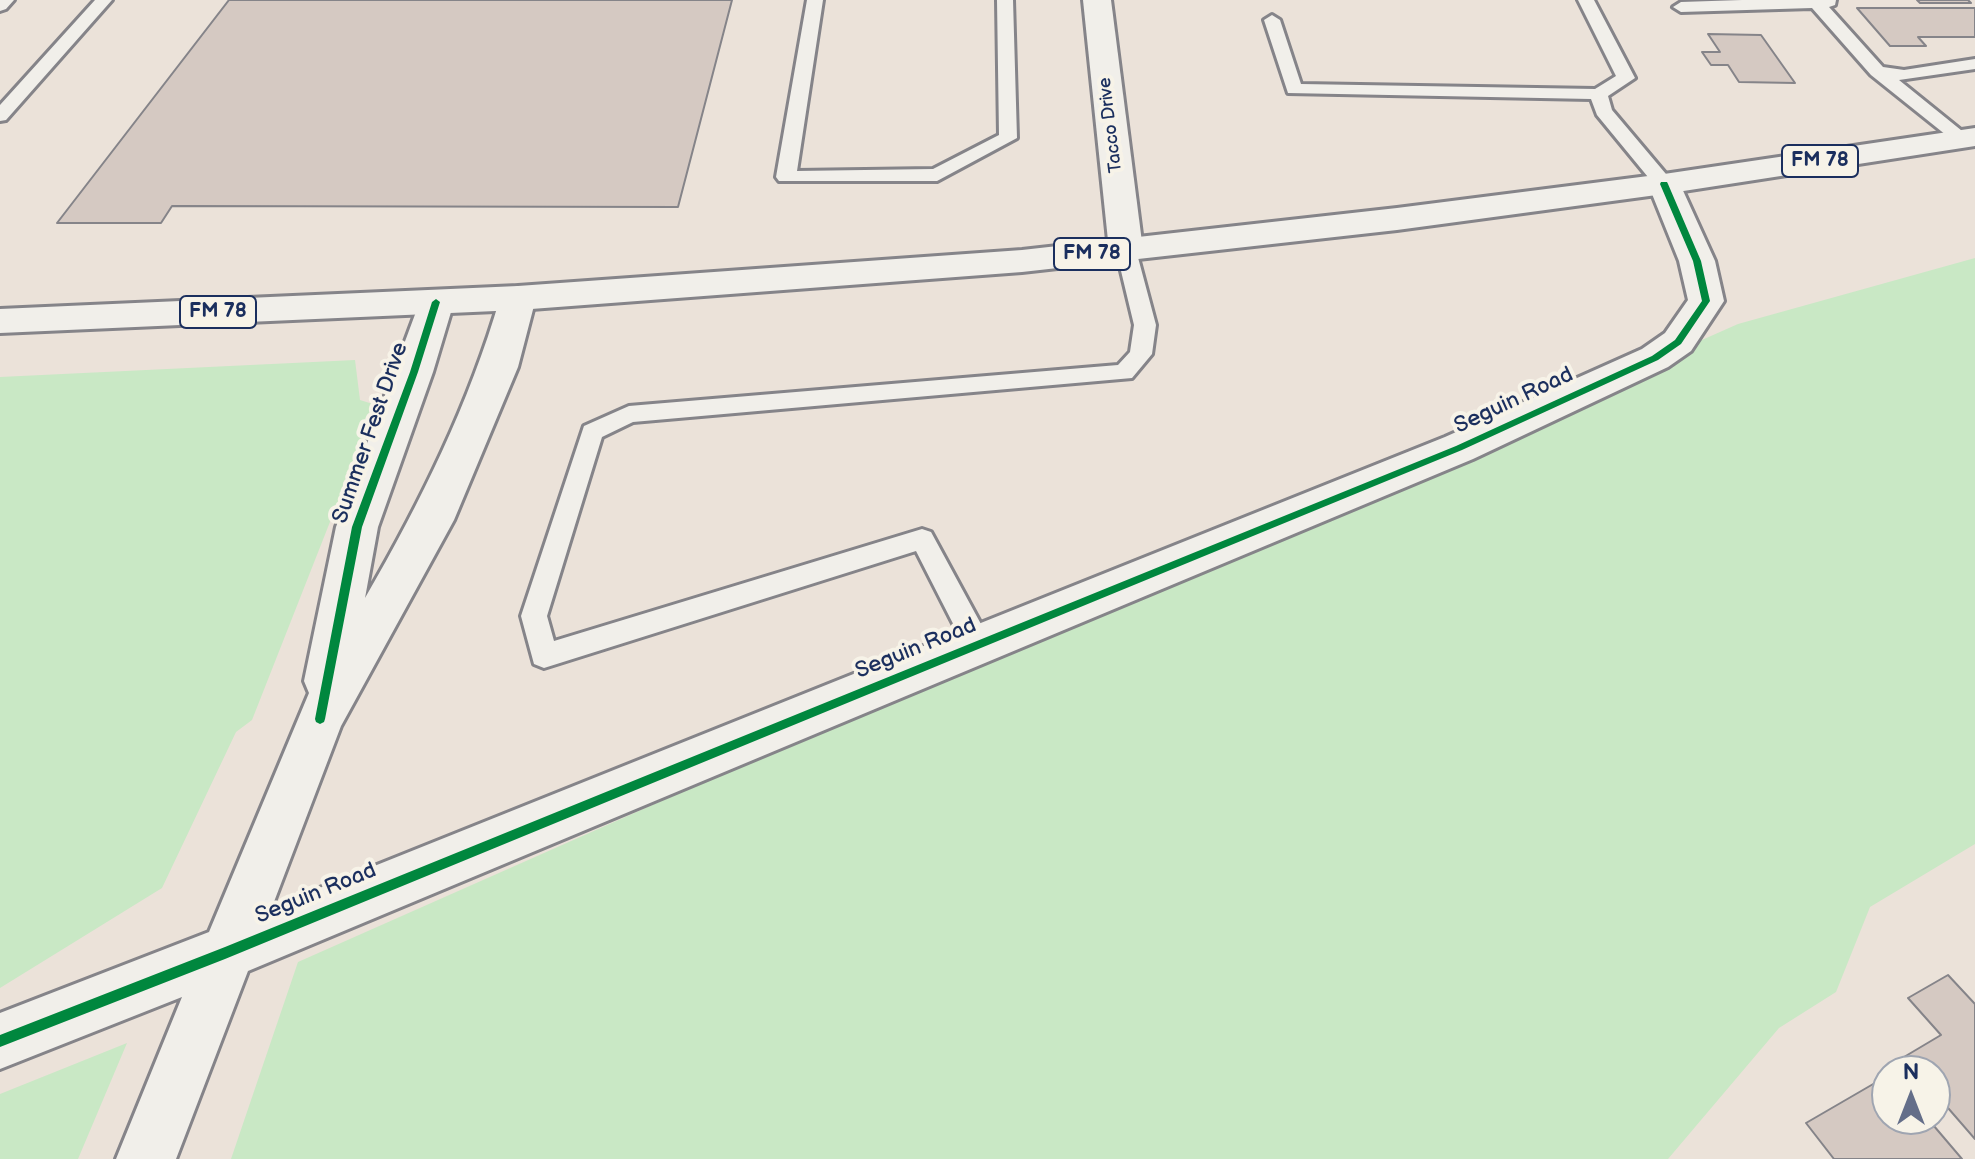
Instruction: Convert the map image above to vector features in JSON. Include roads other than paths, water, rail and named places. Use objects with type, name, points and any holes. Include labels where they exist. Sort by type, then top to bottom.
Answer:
[{"type":"street","name":"Tacco Drive","points":[[1097,0],[1126,250]]},
{"type":"street","name":"FM 78","points":[[0,321],[518,298],[1126,250],[1664,184],[1969,138]]},
{"type":"street","name":"Seguin Road","points":[[0,1041],[225,953],[1459,448],[1655,358],[1678,342],[1706,301],[1697,261],[1664,184]]},
{"type":"street","name":"Summer Fest Drive","points":[[146,1159],[320,719],[433,520],[499,367],[518,298]]},
{"type":"street","name":"Summer Fest Drive","points":[[320,719],[357,527],[414,372],[436,302]]},
{"type":"lane","points":[[0,6],[6,0]]},
{"type":"lane","points":[[0,116],[104,0]]},
{"type":"lane","points":[[815,0],[786,177],[937,175],[1008,138],[1005,0]]},
{"type":"lane","points":[[1272,20],[1294,89],[1598,94],[1626,78],[1586,0]]},
{"type":"lane","points":[[1681,7],[1822,1],[1877,71],[1969,138]]},
{"type":"lane","points":[[1877,71],[1904,75],[1975,64]]},
{"type":"lane","points":[[1598,94],[1603,111],[1664,184]]},
{"type":"lane","points":[[978,645],[922,539],[544,656],[534,616],[592,432],[629,414],[1124,372],[1141,354],[1145,325],[1126,250]]}]
